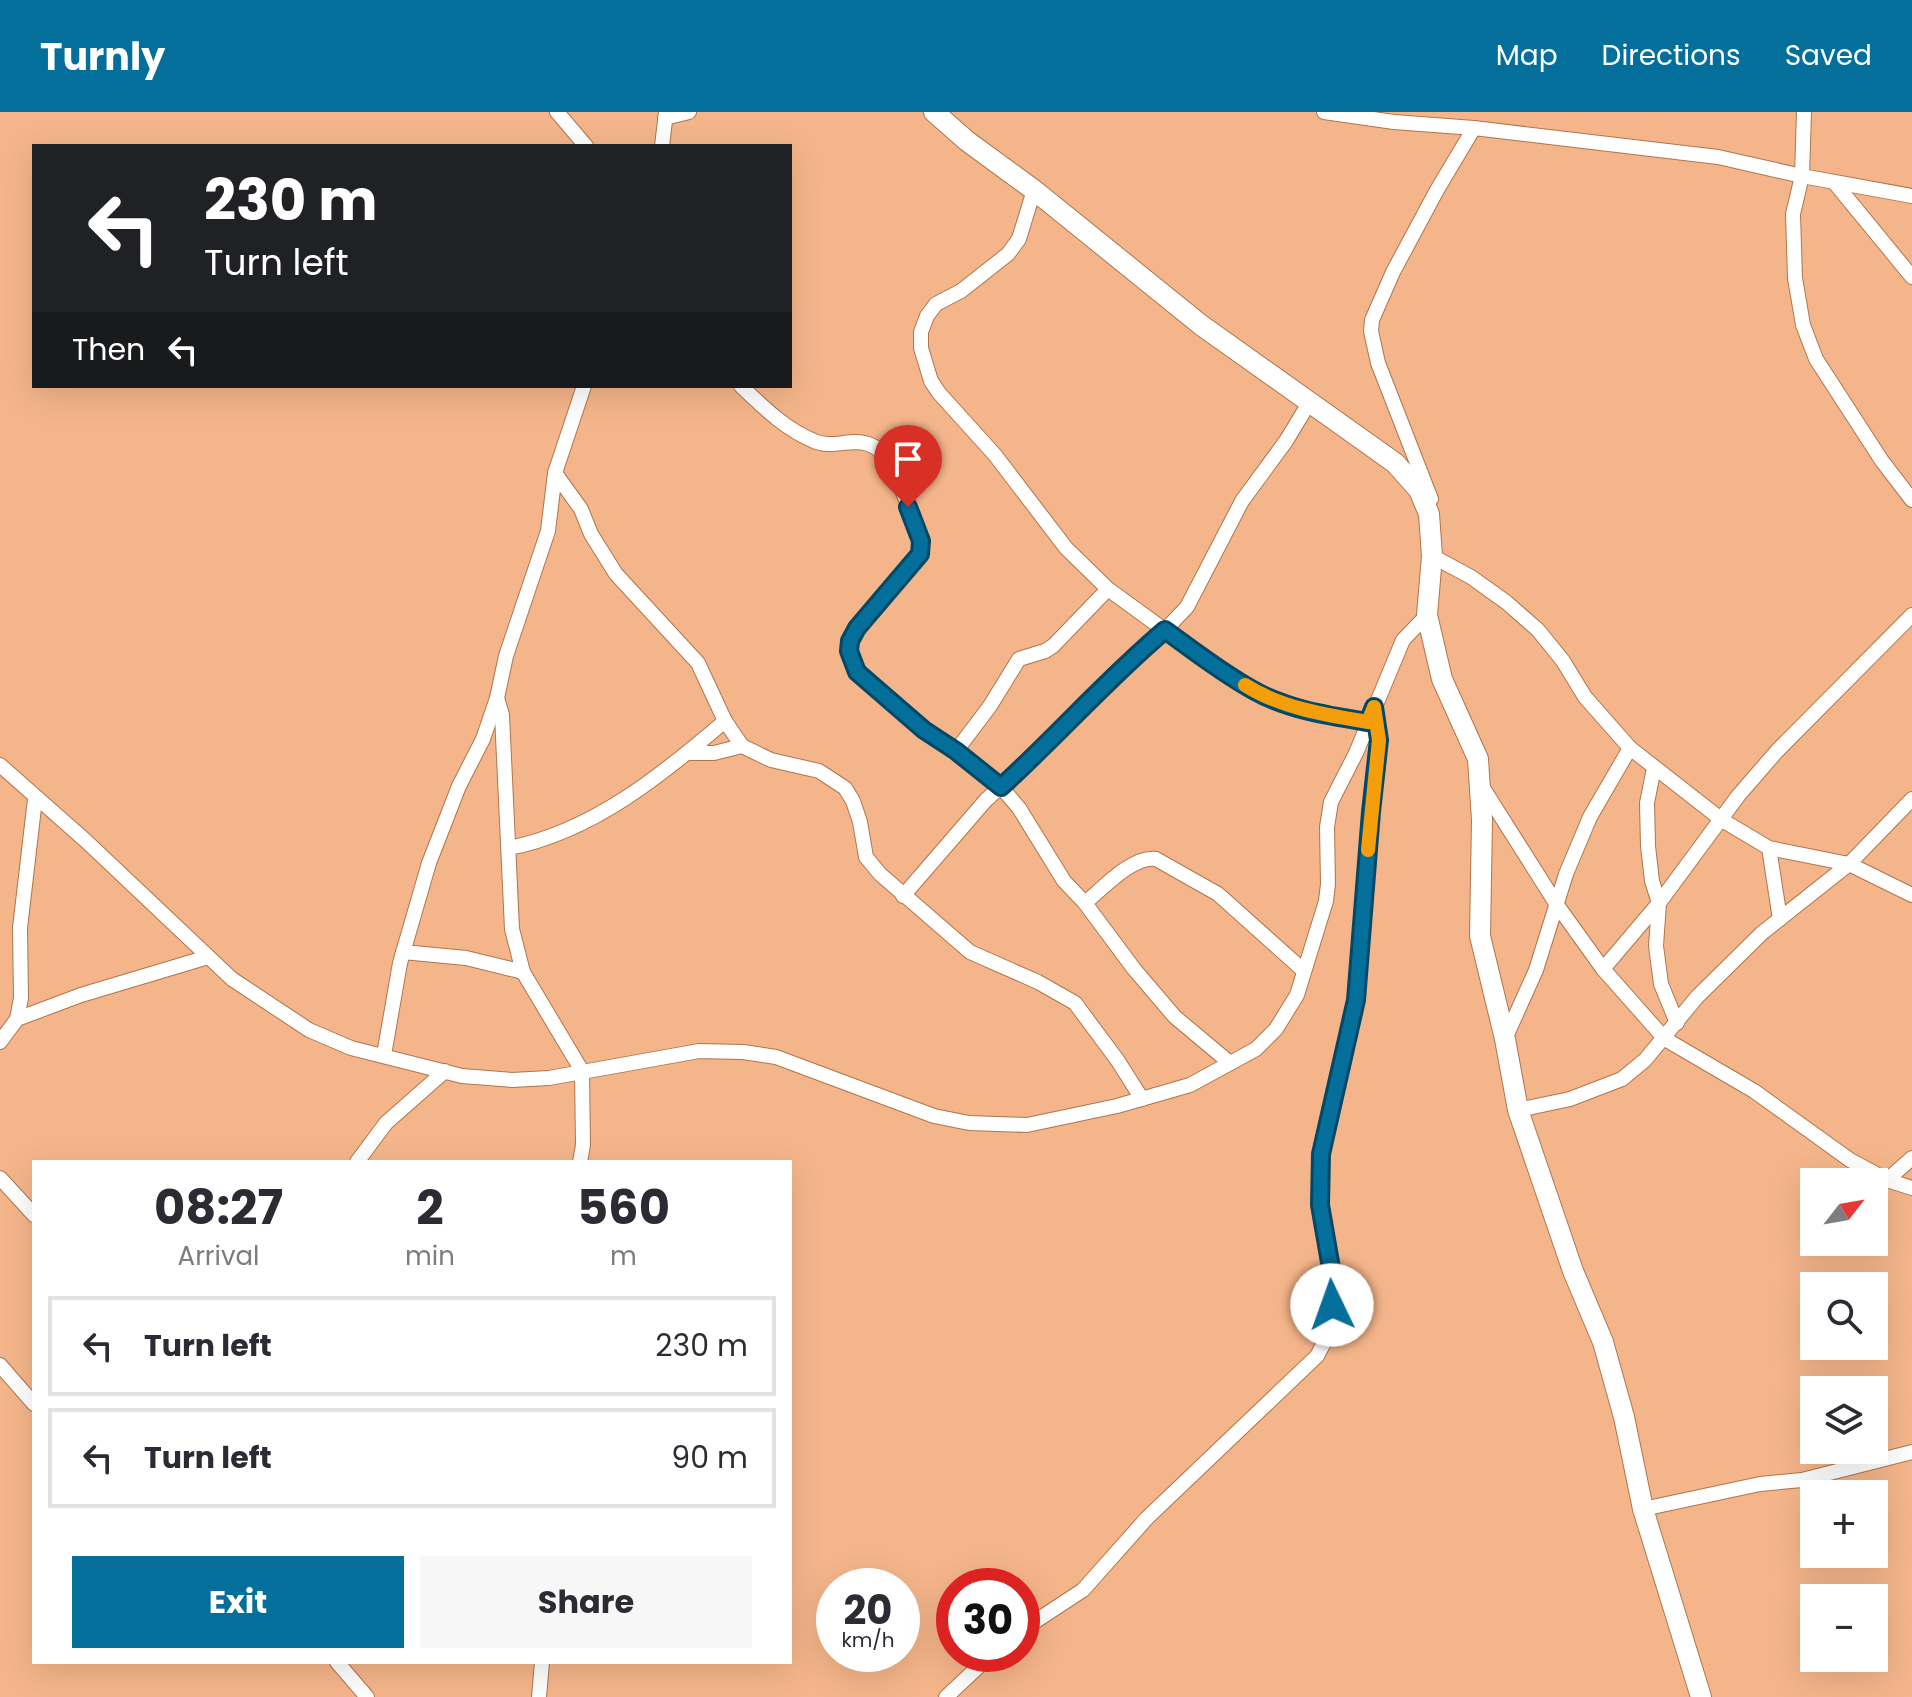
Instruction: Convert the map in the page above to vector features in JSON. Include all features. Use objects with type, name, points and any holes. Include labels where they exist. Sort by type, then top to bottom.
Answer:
[{"type":"street","points":[[557,112],[584,144]]},
{"type":"street","points":[[662,144],[666,115],[689,112]]},
{"type":"street","points":[[934,112],[1201,325],[1395,463],[1419,490],[1429,514]]},
{"type":"street","points":[[1324,112],[1718,157],[1912,196]]},
{"type":"street","points":[[1804,112],[1802,176],[1793,214],[1795,278],[1803,325],[1816,359],[1882,461],[1912,500]]},
{"type":"street","points":[[1474,128],[1393,272],[1372,320],[1371,331],[1378,363],[1431,496],[1432,556],[1427,615],[1442,679],[1473,746],[1481,785],[1480,936],[1505,1039],[1518,1110],[1573,1271],[1603,1342],[1624,1417],[1643,1509],[1701,1697]]},
{"type":"street","points":[[1834,182],[1912,277]]},
{"type":"street","points":[[1034,190],[1019,239],[1008,254],[931,309],[921,332],[921,348],[931,381],[995,455],[1066,548],[1108,589],[1255,691],[1316,713],[1368,722]]},
{"type":"street","points":[[384,1055],[403,952],[429,863],[459,786],[483,739],[497,698],[506,656],[548,531],[555,473],[583,388]]},
{"type":"street","points":[[743,388],[789,428],[811,440],[830,445],[865,443],[879,450],[887,460],[921,541],[921,551],[857,628],[850,641],[849,657],[857,672],[924,730],[1001,787],[1019,808],[1064,881],[1175,1017],[1230,1063]]},
{"type":"street","points":[[903,896],[960,827],[1040,751],[1115,673],[1187,607],[1242,501],[1286,441],[1309,403]]},
{"type":"street","points":[[555,473],[581,509],[591,534],[616,574],[698,663],[725,721],[742,746],[771,760],[819,771],[845,788],[860,822],[866,857],[903,896],[970,952],[1049,987],[1075,1003],[1142,1099]]},
{"type":"street","points":[[1432,556],[1483,585],[1538,630],[1563,661],[1585,697],[1630,748],[1722,820],[1769,848],[1849,864],[1912,895]]},
{"type":"street","points":[[956,751],[990,706],[1019,659],[1053,646],[1108,589]]},
{"type":"street","points":[[1,768],[86,841],[232,979],[309,1030],[351,1048],[462,1076],[512,1080],[549,1078],[699,1051],[743,1052],[776,1057],[934,1116],[969,1123],[1027,1125],[1190,1085],[1256,1049],[1276,1029],[1297,995],[1326,901],[1327,827],[1331,802],[1403,640],[1427,615]]},
{"type":"street","points":[[1603,969],[1659,903],[1738,796],[1777,751],[1912,615]]},
{"type":"street","points":[[497,698],[502,715],[512,929],[523,972],[582,1071],[580,1160]]},
{"type":"street","points":[[1040,1618],[1083,1590],[1147,1518],[1317,1356],[1327,1337],[1332,1280],[1320,1205],[1321,1154],[1356,1000],[1379,740],[1374,707]]},
{"type":"street","points":[[509,848],[564,833],[614,804],[687,753],[725,721]]},
{"type":"street","points":[[687,753],[714,753],[742,746]]},
{"type":"street","points":[[1505,1039],[1536,970],[1590,817],[1630,748]]},
{"type":"street","points":[[1654,768],[1647,803],[1652,881],[1659,903],[1656,946],[1661,984],[1677,1023]]},
{"type":"street","points":[[1481,785],[1557,905],[1603,969],[1665,1039],[1754,1091],[1865,1168]]},
{"type":"street","points":[[0,1042],[17,1019],[21,998],[20,928],[35,799]]},
{"type":"street","points":[[1518,1110],[1570,1099],[1622,1079],[1665,1039],[1697,997],[1780,919],[1849,864],[1912,799]]},
{"type":"street","points":[[1769,848],[1780,919]]},
{"type":"street","points":[[1085,903],[1137,861],[1156,859],[1218,894],[1304,971]]},
{"type":"street","points":[[403,952],[466,958],[523,972]]},
{"type":"street","points":[[17,1019],[81,995],[208,957]]},
{"type":"street","points":[[358,1160],[386,1123],[445,1071]]},
{"type":"street","points":[[1888,1179],[1912,1158]]},
{"type":"street","points":[[0,1178],[32,1213]]},
{"type":"street","points":[[1888,1180],[1912,1188]]},
{"type":"street","points":[[0,1365],[32,1402]]},
{"type":"street","points":[[1643,1509],[1760,1484],[1802,1480],[1912,1452]]},
{"type":"street","points":[[339,1664],[367,1697]]},
{"type":"street","points":[[539,1697],[542,1664]]},
{"type":"street","points":[[946,1697],[973,1672]]},
{"type":"slow traffic","points":[[1245,685],[1288,705],[1348,719],[1368,722],[1374,707],[1379,740],[1368,850]]},
{"type":"route","points":[[908,507],[921,541],[920,554],[857,628],[850,641],[849,657],[857,672],[900,711],[1001,787],[1115,673],[1165,630],[1255,691],[1288,705],[1368,722],[1374,707],[1379,740],[1356,1000],[1321,1154],[1320,1205],[1331,1268],[1332,1305]]}]
